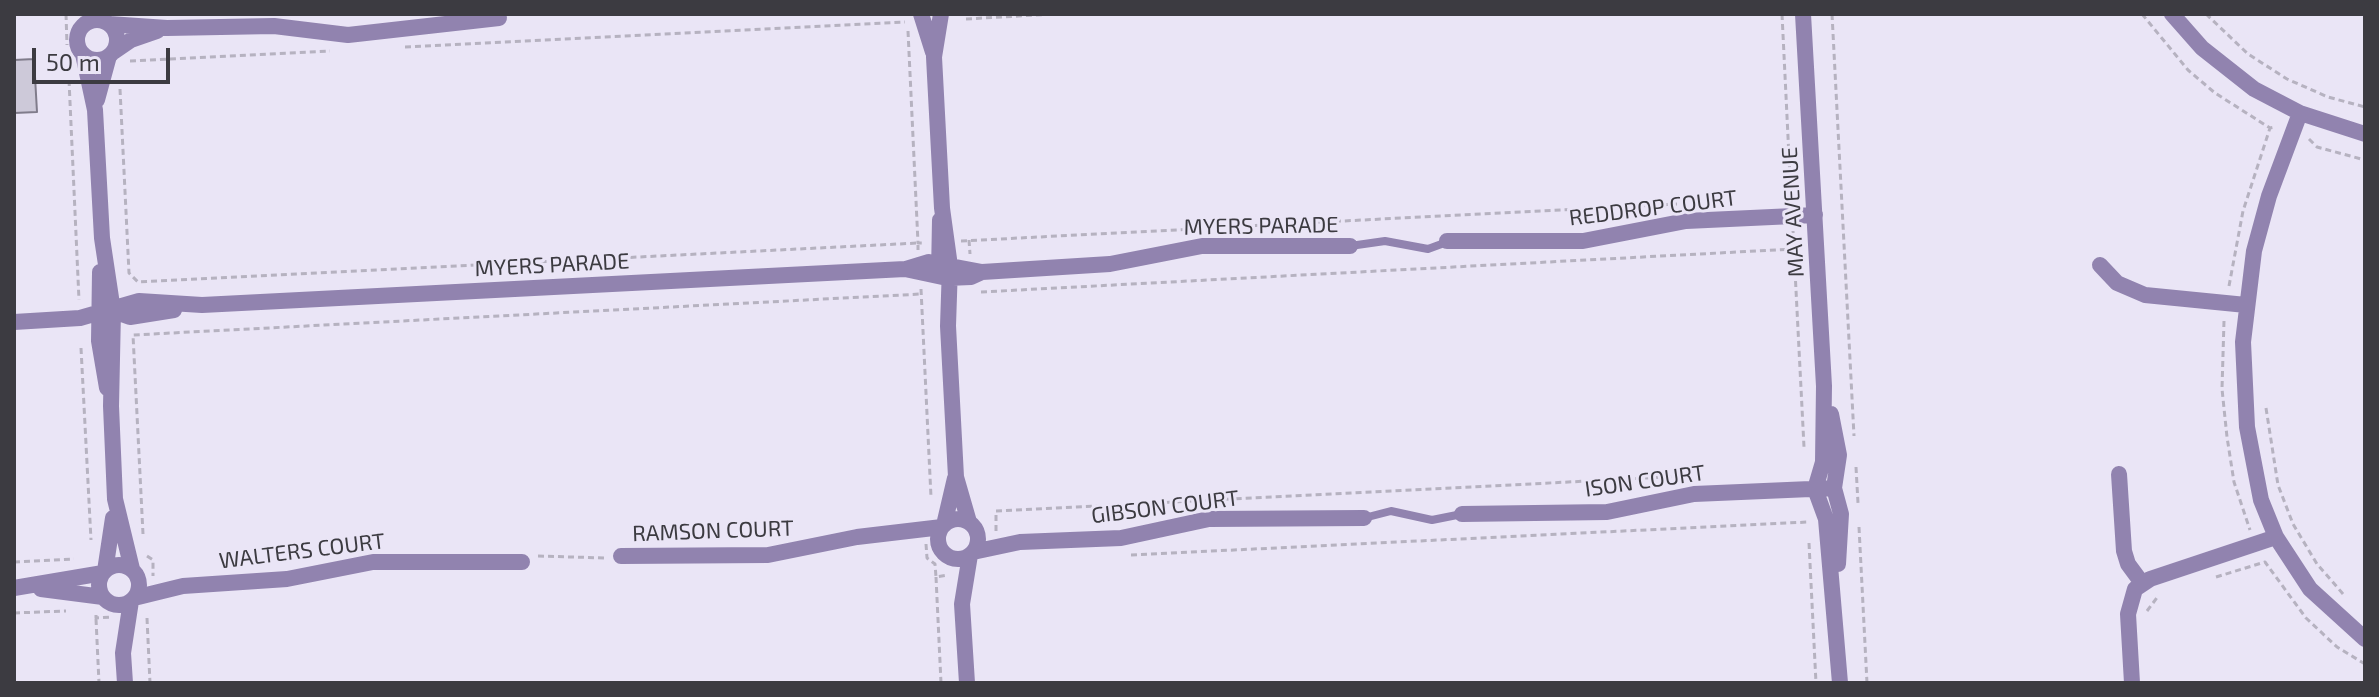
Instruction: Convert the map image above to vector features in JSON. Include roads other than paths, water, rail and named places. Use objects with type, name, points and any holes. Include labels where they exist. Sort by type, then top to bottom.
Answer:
[{"type":"street","points":[[921,14],[934,57]]},
{"type":"street","points":[[941,14],[934,57],[956,477],[978,542],[972,554],[962,604]]},
{"type":"street","name":"MAY AVENUE","points":[[1803,14],[1824,386],[1823,462],[1815,489],[1826,519],[1840,683]]},
{"type":"street","name":"MAY AVENUE","points":[[1806,36],[1810,14]]},
{"type":"street","points":[[2172,14],[2202,48],[2230,72],[2300,113],[2365,134]]},
{"type":"street","points":[[125,683],[120,605],[99,585],[111,546],[115,499],[95,110],[76,57],[83,20],[167,28],[252,25],[348,35],[499,18]]},
{"type":"street","points":[[95,110],[117,35],[107,20]]},
{"type":"street","points":[[76,57],[99,60],[131,40],[167,28]]},
{"type":"street","points":[[2300,113],[2260,224],[2246,305],[2243,366],[2247,427],[2261,500],[2276,537],[2310,589],[2365,639]]},
{"type":"street","name":"REDDROP COURT","points":[[1447,241],[1583,241],[1686,221],[1815,215]]},
{"type":"street","name":"MYERS PARADE","points":[[14,322],[106,312],[130,317],[202,305],[915,268],[982,272],[1110,264],[1202,246],[1350,246]]},
{"type":"street","points":[[2100,265],[2117,283],[2145,295],[2246,305]]},
{"type":"street","name":"MAY AVENUE","points":[[1824,386],[1839,455],[1834,488],[1841,514],[1834,585]]},
{"type":"street","points":[[2119,474],[2124,551],[2128,564],[2142,583]]},
{"type":"street","points":[[956,477],[938,539],[962,604],[967,683]]},
{"type":"street","name":"ISON COURT","points":[[1462,514],[1607,512],[1694,494],[1834,488]]},
{"type":"street","points":[[115,499],[125,546],[141,575],[139,587],[120,605]]},
{"type":"street","name":"GIBSON COURT","points":[[972,554],[1020,542],[1121,538],[1229,518],[1364,518]]},
{"type":"street","points":[[943,526],[958,519],[972,526]]},
{"type":"street","name":"RAMSON COURT","points":[[621,556],[768,555],[857,537],[901,535],[943,526]]},
{"type":"street","name":"GIBSON COURT","points":[[972,526],[1020,542]]},
{"type":"street","name":"RAMSON COURT","points":[[901,535],[945,553]]},
{"type":"street","points":[[2132,683],[2129,604],[2142,583],[2276,537]]},
{"type":"street","points":[[945,553],[956,559],[972,554]]},
{"type":"street","name":"WALTERS COURT","points":[[120,605],[183,586],[287,579],[357,564],[392,561],[522,562]]},
{"type":"street","name":"WALTERS COURT","points":[[20,587],[104,572],[115,565],[183,586]]},
{"type":"street","points":[[20,587],[85,594],[120,605]]},
{"type":"lane","points":[[1350,246],[1385,241],[1428,249],[1447,241]]},
{"type":"lane","points":[[1364,518],[1391,511],[1432,520],[1462,514]]}]
